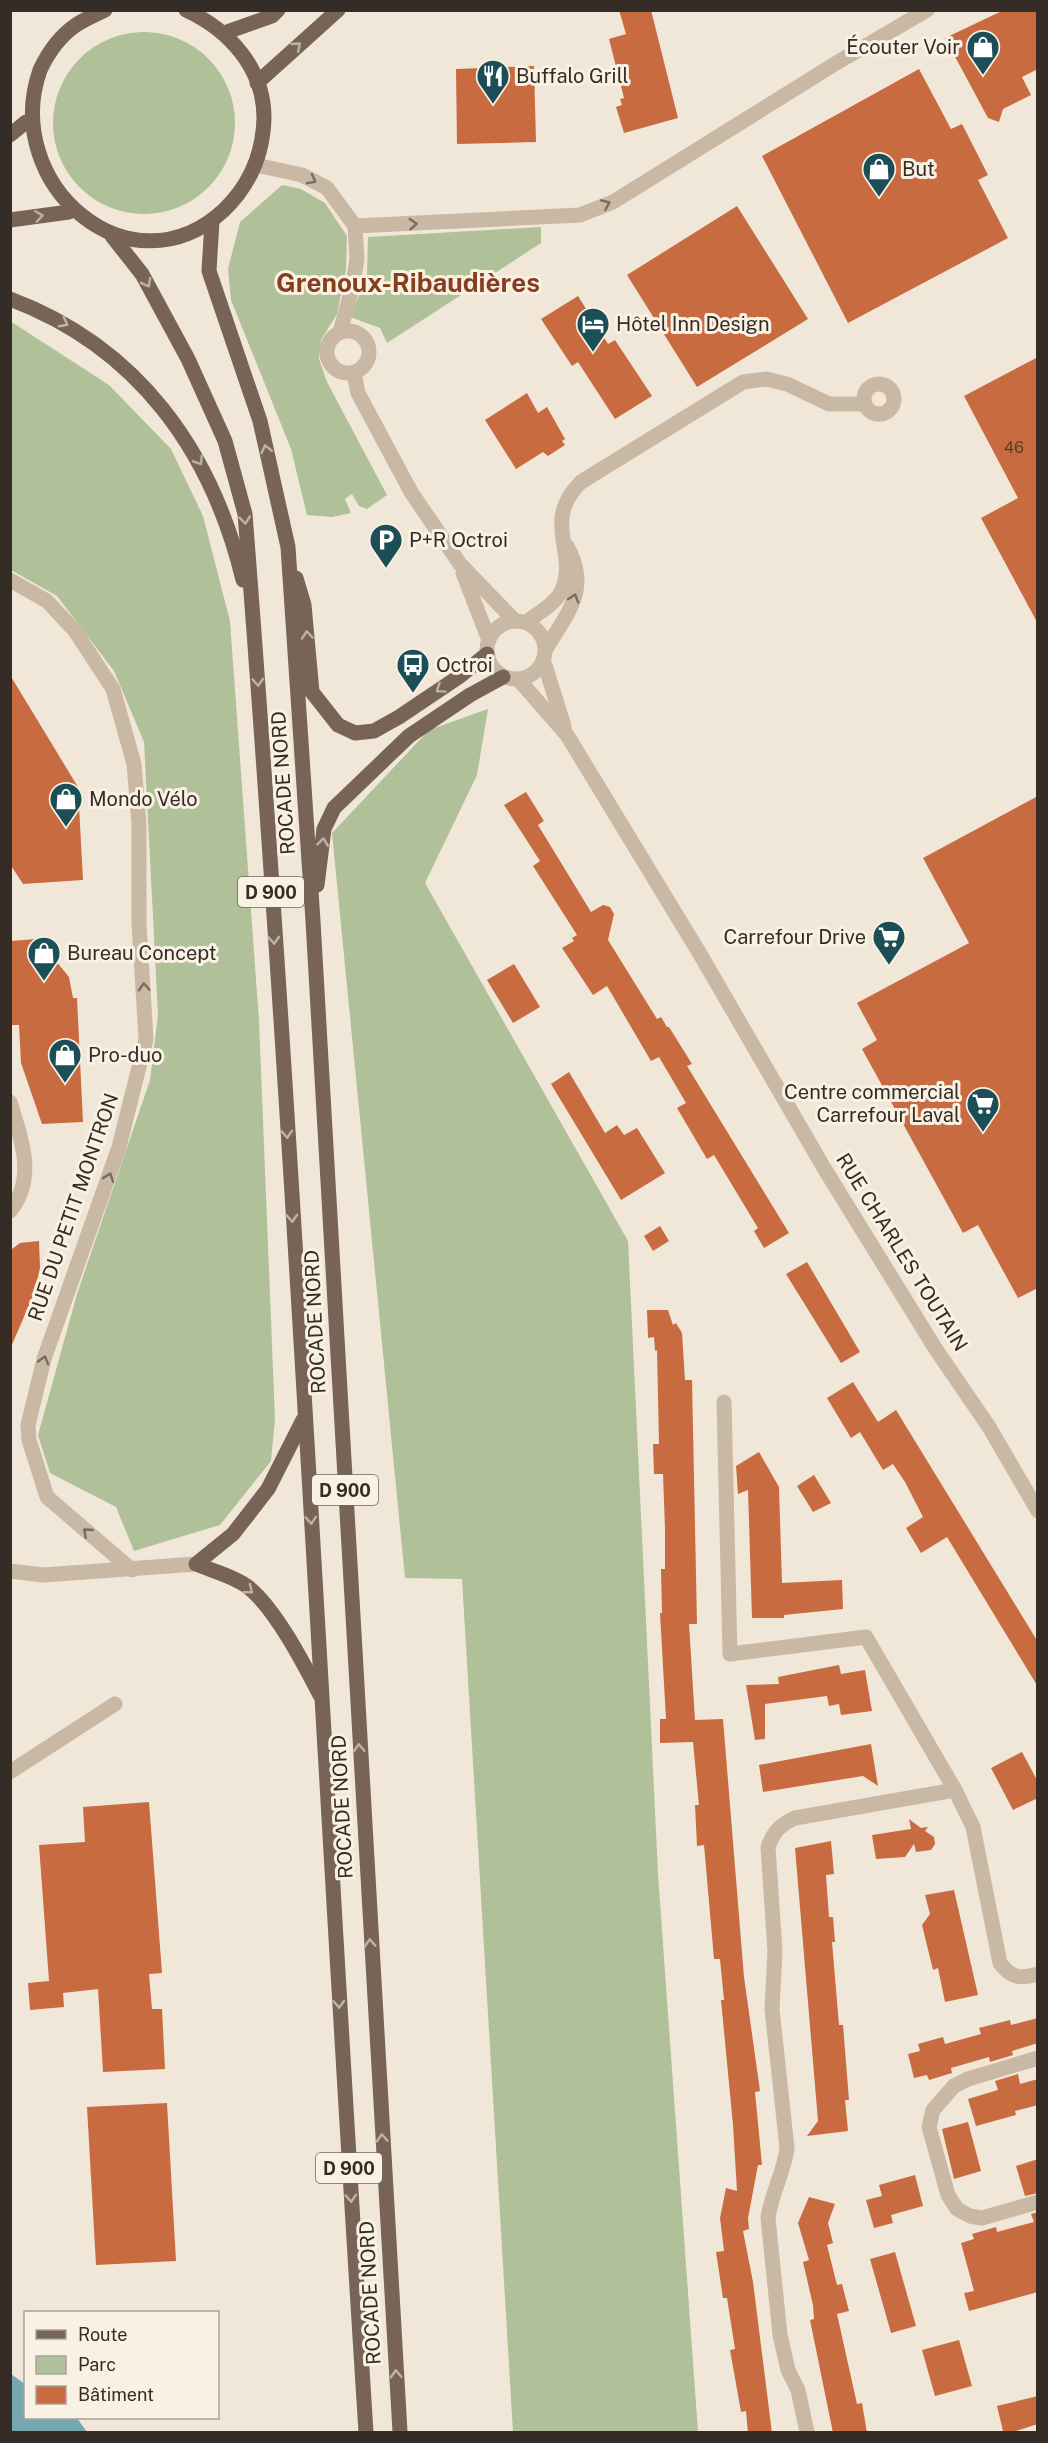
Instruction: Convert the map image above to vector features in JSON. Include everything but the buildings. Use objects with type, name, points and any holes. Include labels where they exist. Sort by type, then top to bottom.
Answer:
[{"type":"main road","points":[[105,10],[75,26],[49,52],[32,85],[26,122],[31,156],[46,187],[69,212],[89,226],[112,236],[147,241],[181,236],[212,221],[238,196],[256,165],[263,138],[264,110],[257,83],[243,56],[224,33],[186,10]]},
{"type":"main road","points":[[224,33],[272,16],[278,10]]},
{"type":"main road","points":[[257,83],[338,10]]},
{"type":"main road","points":[[10,135],[26,122]]},
{"type":"main road","points":[[10,220],[69,212]]},
{"type":"main road","name":"ROCADE NORD","points":[[212,221],[209,271],[260,421],[288,547],[313,921],[400,2433]]},
{"type":"main road","name":"ROCADE NORD","points":[[112,236],[142,274],[188,359],[225,441],[245,514],[323,1701],[366,2433]]},
{"type":"main road","name":"ROCADE NORD","points":[[10,299],[74,328],[121,365],[169,414],[204,469],[232,534],[254,624]]},
{"type":"main road","points":[[288,547],[304,605],[312,692],[338,725],[355,733],[374,731],[460,676],[488,647]]},
{"type":"main road","points":[[313,921],[324,829],[334,808],[409,736],[470,694],[503,677]]},
{"type":"main road","points":[[304,1420],[268,1489],[233,1534],[196,1564],[247,1586],[260,1599],[298,1653],[323,1701]]},
{"type":"street","points":[[355,226],[580,215],[613,202],[927,10]]},
{"type":"street","points":[[256,165],[302,175],[327,189],[355,226],[357,259],[352,289],[340,332]]},
{"type":"street","points":[[354,331],[369,345],[369,359],[360,370],[354,373],[342,373],[328,362],[327,348],[334,336],[340,332],[354,331]]},
{"type":"street","name":"RUE CHARLES TOUTAIN","points":[[354,373],[358,393],[411,492],[460,564],[520,622],[540,633],[567,735]]},
{"type":"street","points":[[488,647],[499,627],[520,622],[561,592],[565,574],[560,523],[564,507],[581,482],[743,382],[766,379],[787,384],[829,404],[865,404]]},
{"type":"street","points":[[503,677],[519,680],[534,674],[576,596],[578,577],[573,558],[561,536]]},
{"type":"street","name":"RUE CHARLES TOUTAIN","points":[[460,564],[494,670],[503,677]]},
{"type":"street","name":"RUE DU PETIT MONTRON","points":[[10,580],[47,601],[75,631],[113,689],[135,764],[139,824],[139,924],[146,1039],[119,1147],[44,1359],[28,1425],[29,1440],[47,1497],[132,1570]]},
{"type":"street","name":"RUE CHARLES TOUTAIN","points":[[519,680],[567,735],[706,964],[824,1168],[935,1348],[988,1427],[1038,1511]]},
{"type":"street","points":[[10,1102],[24,1147],[27,1174],[20,1199],[10,1211]]},
{"type":"street","points":[[724,1402],[730,1654],[866,1637],[955,1790],[973,1827],[1000,1963],[1007,1973],[1020,1978],[1038,1974]]},
{"type":"street","points":[[10,1571],[43,1575],[196,1564]]},
{"type":"street","points":[[10,1772],[115,1704]]},
{"type":"street","points":[[807,2433],[798,2390],[788,2370],[780,2335],[768,2218],[769,2206],[785,2164],[787,2148],[772,2009],[775,1951],[768,1847],[772,1834],[781,1825],[795,1818],[955,1790]]},
{"type":"street","points":[[1038,2058],[968,2079],[954,2086],[933,2110],[929,2127],[948,2195],[957,2209],[970,2216],[982,2218],[1038,2202]]},
{"type":"green space","points":[[144,32],[179,39],[195,47],[208,59],[220,72],[228,88],[235,123],[228,158],[220,174],[208,187],[195,199],[179,207],[144,214],[109,207],[93,199],[80,187],[68,174],[60,158],[53,123],[60,88],[68,72],[80,59],[93,47],[109,39]]},
{"type":"green space","points":[[282,185],[301,189],[325,203],[347,236],[346,269],[337,314],[321,340],[319,359],[327,382],[387,495],[367,509],[359,506],[352,494],[345,499],[351,513],[332,517],[307,515],[291,449],[231,300],[228,269],[240,222]]},
{"type":"green space","points":[[541,227],[541,243],[387,343],[380,328],[350,317],[367,277],[368,237]]},
{"type":"green space","points":[[10,321],[109,385],[171,449],[203,516],[230,621],[259,1021],[275,1419],[271,1461],[220,1525],[134,1551],[116,1507],[50,1473],[38,1435],[77,1294],[150,1080],[158,1015],[144,742],[114,671],[57,596],[11,570]]},
{"type":"green space","points":[[488,709],[477,775],[425,883],[628,1241],[658,1874],[698,2432],[513,2432],[462,1579],[405,1578],[332,833],[429,730]]},
{"type":"water","points":[[11,2374],[24,2383],[24,2419],[78,2419],[87,2432],[11,2432]]},
{"type":"place","name":"Écouter Voir","points":[[983,76]]},
{"type":"place","name":"Buffalo Grill","points":[[493,105]]},
{"type":"place","name":"But","points":[[879,198]]},
{"type":"place","name":"Hôtel Inn Design","points":[[593,353]]},
{"type":"place","name":"P+R Octroi","points":[[386,569]]},
{"type":"place","name":"Octroi","points":[[413,694]]},
{"type":"place","name":"Mondo Vélo","points":[[66,828]]},
{"type":"place","name":"Carrefour Drive","points":[[889,966]]},
{"type":"place","name":"Bureau Concept","points":[[44,982]]},
{"type":"place","name":"Pro-duo","points":[[65,1084]]},
{"type":"place","name":"Centre commercial Carrefour Laval","points":[[983,1133]]},
{"type":"district","name":"Grenoux-Ribaudières","points":[[408,282]]}]
